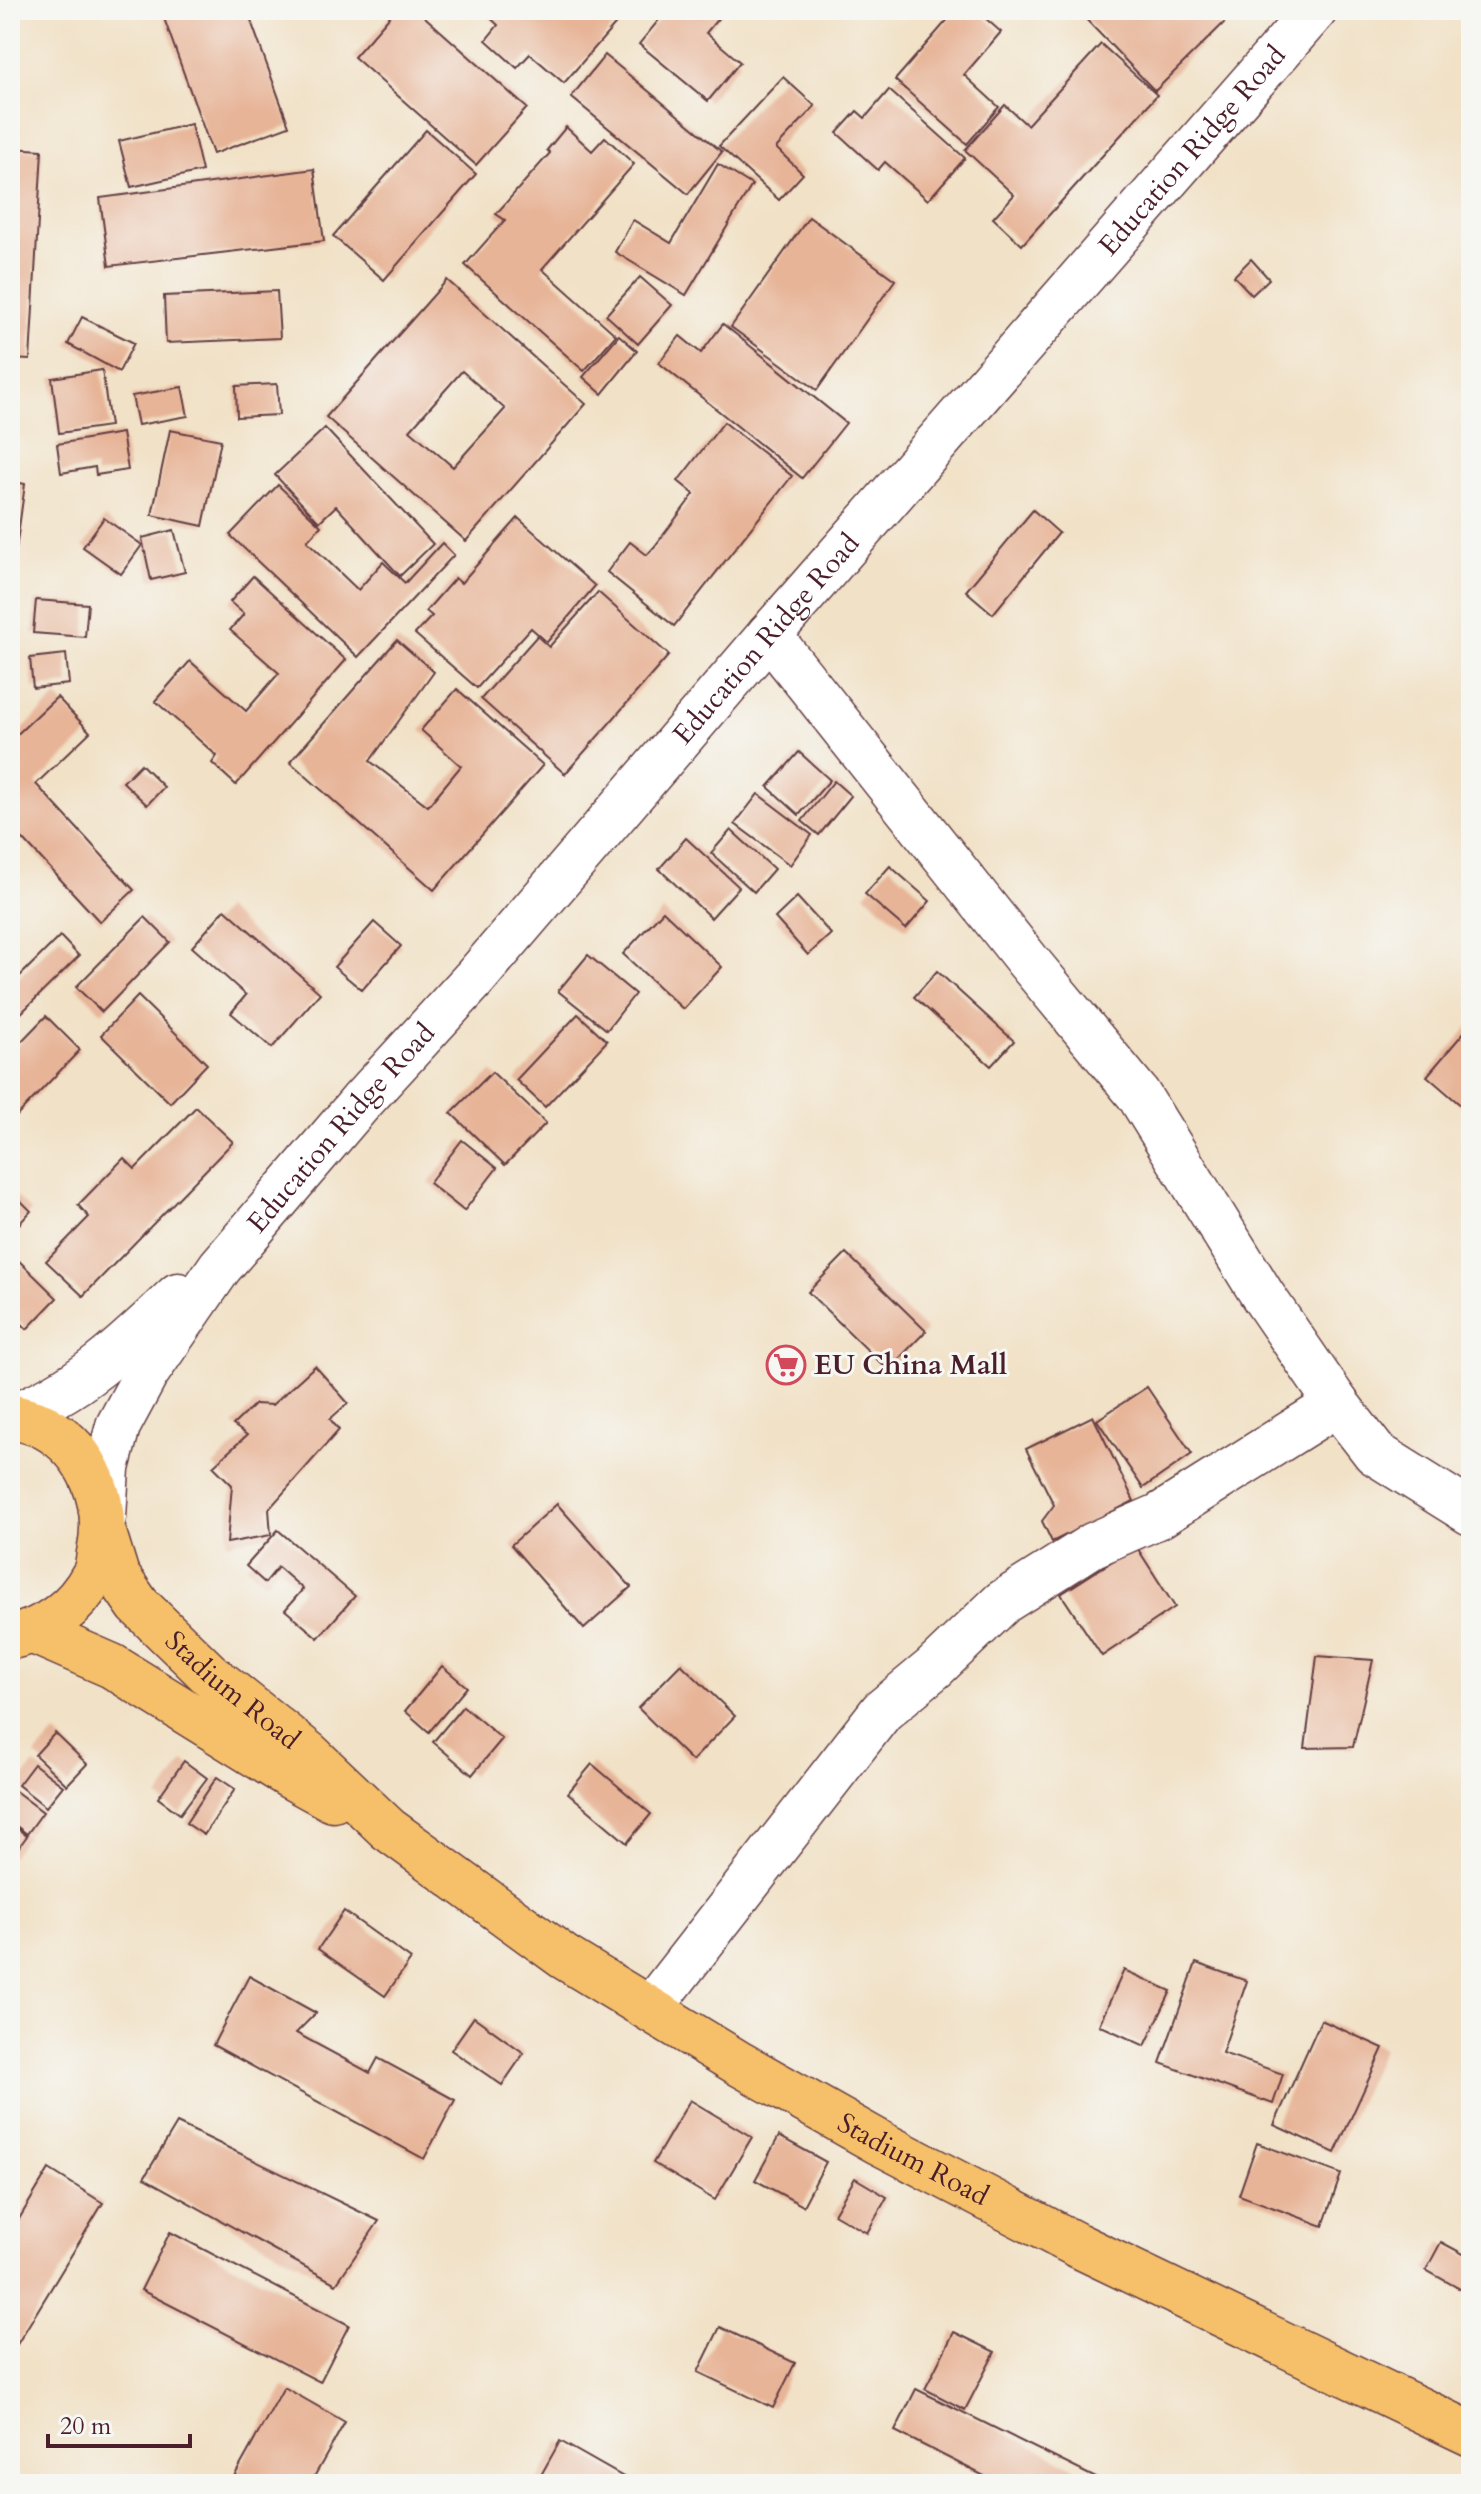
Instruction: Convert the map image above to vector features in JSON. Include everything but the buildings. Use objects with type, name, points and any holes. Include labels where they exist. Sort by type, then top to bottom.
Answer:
[{"type":"main road","name":"Stadium Road","points":[[10,1416],[45,1427],[74,1451],[95,1481],[117,1575],[138,1605],[167,1636],[209,1674],[308,1753],[388,1829],[564,1957],[740,2064],[894,2151],[1077,2245],[1471,2434]]},
{"type":"main road","points":[[22,1635],[69,1609],[94,1575],[104,1525]]},
{"type":"main road","name":"Stadium Road","points":[[22,1635],[112,1666],[291,1777],[388,1829]]},
{"type":"street","name":"Education Ridge Road","points":[[104,1525],[107,1468],[118,1426],[146,1374],[220,1267],[1315,10]]},
{"type":"street","points":[[769,635],[1027,960],[1138,1094],[1263,1296],[1337,1404],[1375,1453],[1471,1513]]},
{"type":"street","name":"Education Ridge Road","points":[[10,1416],[38,1406],[99,1366],[123,1348],[181,1292],[220,1267]]},
{"type":"street","points":[[650,2009],[882,1711],[934,1668],[1003,1602],[1093,1545],[1159,1516],[1337,1404]]},
{"type":"place","name":"EU China Mall","points":[[786,1365]]}]
